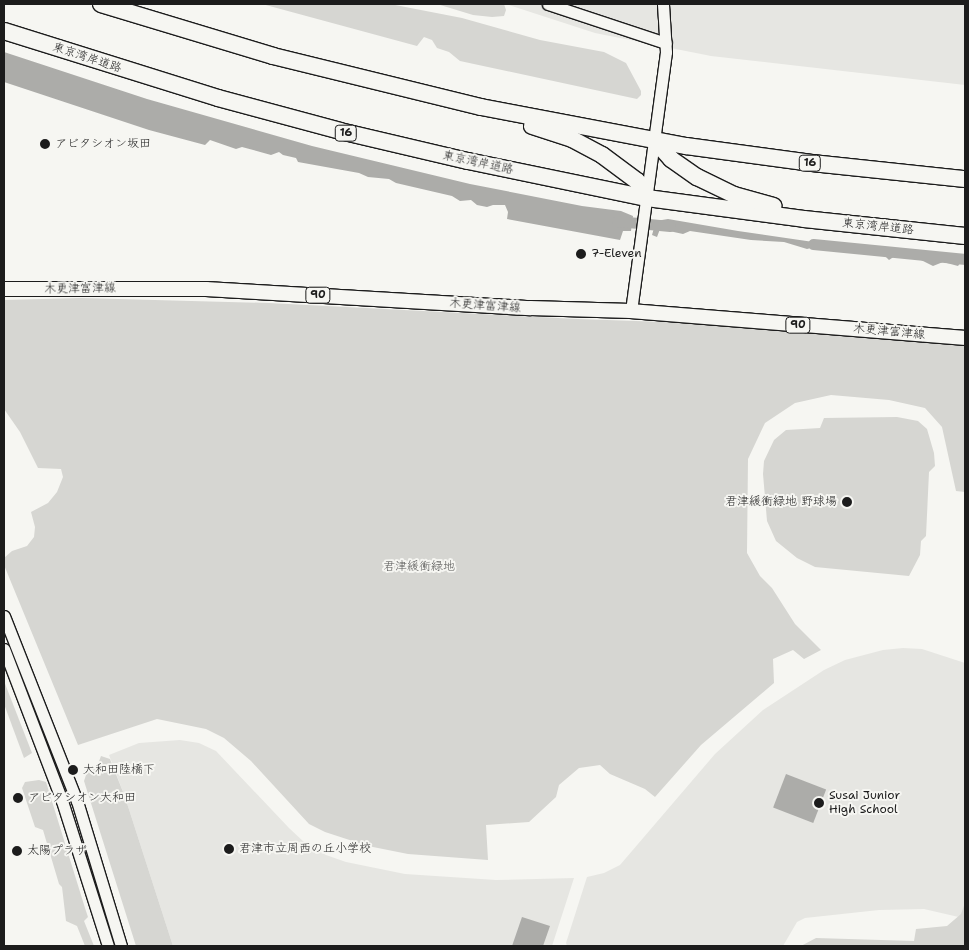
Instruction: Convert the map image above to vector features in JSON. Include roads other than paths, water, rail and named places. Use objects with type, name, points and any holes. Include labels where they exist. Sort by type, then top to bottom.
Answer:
[{"type":"highway","name":"16","points":[[101,4],[274,56],[410,91],[655,141],[820,164],[965,179]]},
{"type":"highway","name":"東京湾岸道路","points":[[4,31],[170,84],[340,131],[646,206],[965,236]]},
{"type":"highway","points":[[410,91],[479,116],[542,129],[572,139],[602,155],[637,181],[646,206]]},
{"type":"highway","points":[[655,141],[662,151],[682,168],[734,194],[772,205],[840,214],[907,230]]},
{"type":"main road","name":"木更津富津線","points":[[4,289],[206,289],[530,308],[631,311],[965,338]]},
{"type":"street","points":[[548,4],[666,43]]},
{"type":"street","points":[[631,311],[655,141],[666,43],[663,4]]},
{"type":"street","points":[[4,616],[77,801],[121,946]]},
{"type":"street","points":[[4,649],[62,801],[108,946]]},
{"type":"waterway","points":[[617,221],[670,226]]},
{"type":"waterway","points":[[813,244],[965,259]]},
{"type":"place","name":"アビタシオン坂田","points":[[45,144]]},
{"type":"place","name":"7-Eleven","points":[[581,254]]},
{"type":"place","name":"君津緩衝緑地 野球場","points":[[847,502]]},
{"type":"place","name":"大和田陸橋下","points":[[73,770]]},
{"type":"place","name":"アビタシオン大和田","points":[[18,798]]},
{"type":"place","name":"Susai Junior High School","points":[[819,803]]},
{"type":"place","name":"君津市立周西の丘小学校","points":[[229,849]]},
{"type":"place","name":"太陽プラザ","points":[[17,851]]},
{"type":"park label","name":"君津緩衝緑地","points":[[419,567]]}]
